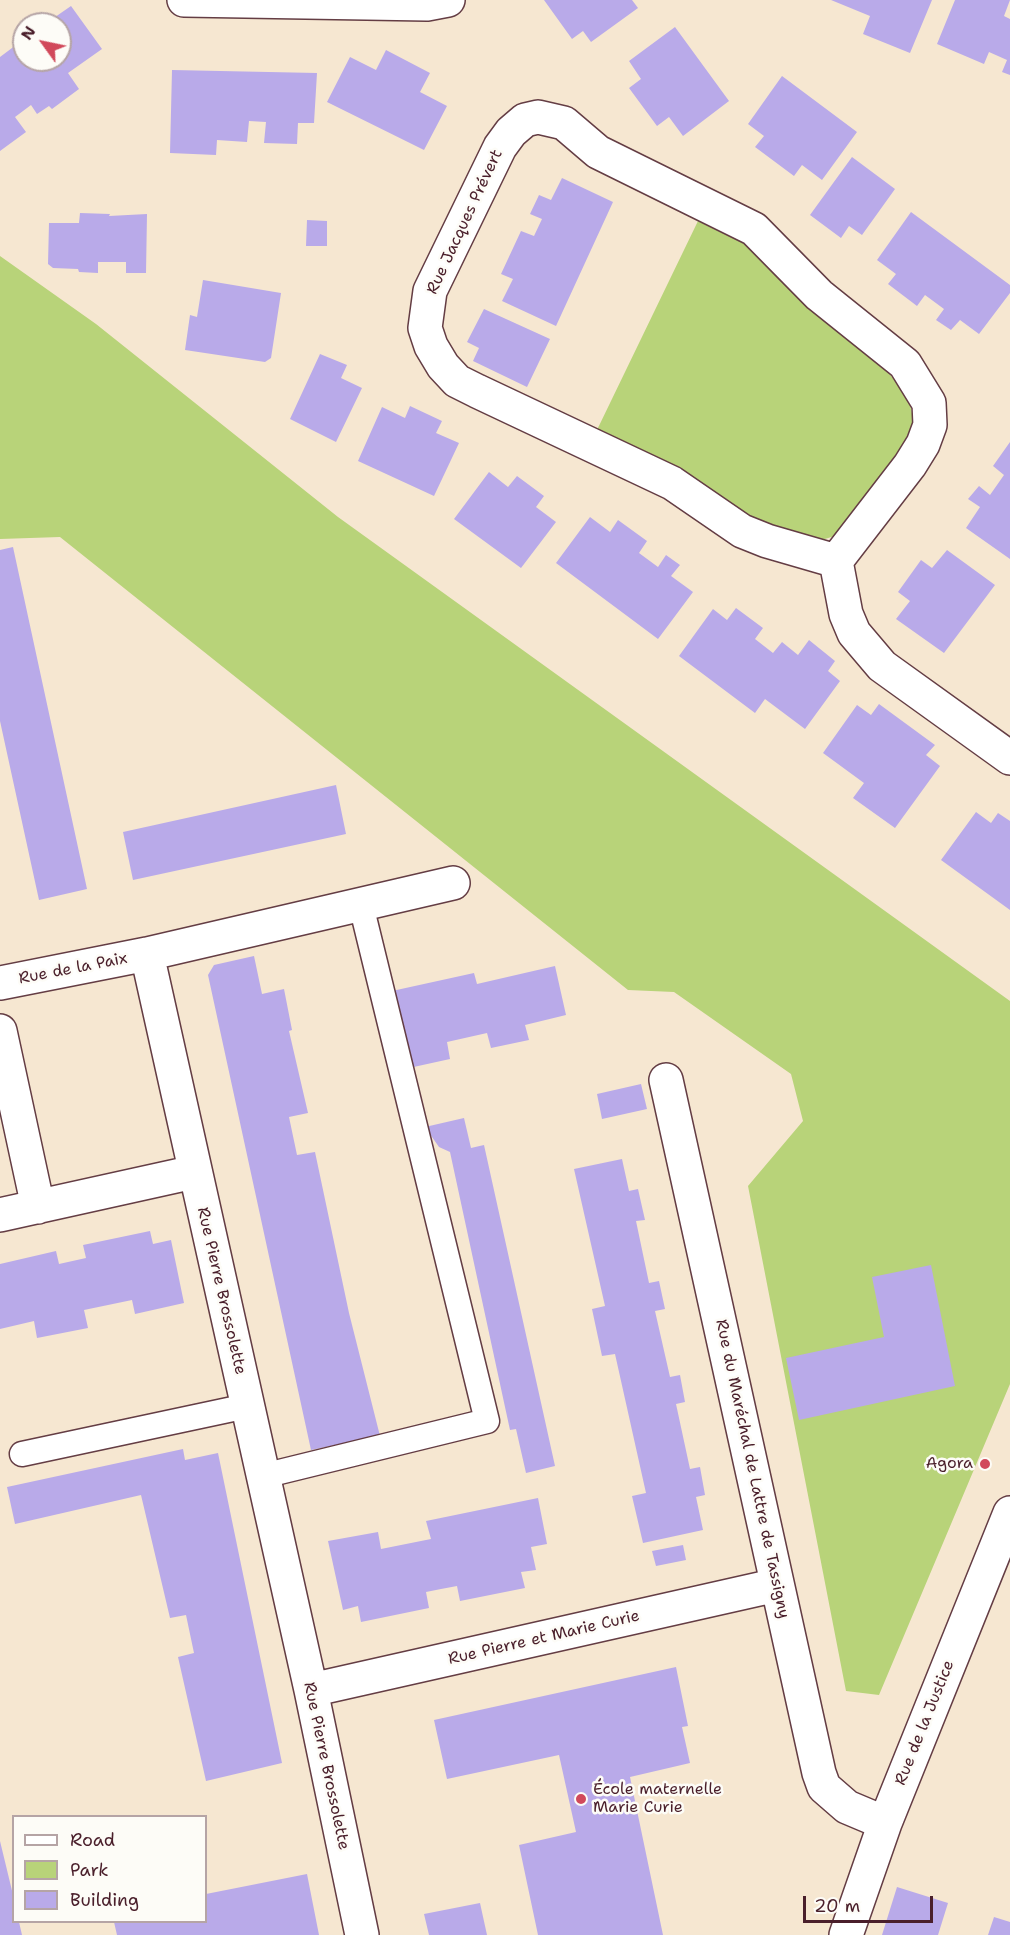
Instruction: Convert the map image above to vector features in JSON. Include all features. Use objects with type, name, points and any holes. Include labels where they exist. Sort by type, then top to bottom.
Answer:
[{"type":"street","points":[[184,0],[427,4],[448,0]]},
{"type":"street","name":"Rue Jacques Prévert","points":[[538,117],[564,123],[598,152],[754,229],[819,296],[905,364],[929,403],[930,425],[923,444],[836,561],[766,541],[742,531],[672,483],[457,381],[442,366],[430,346],[425,328],[430,291],[500,147],[511,132],[525,120],[538,117]]},
{"type":"street","points":[[836,561],[846,615],[854,633],[867,651],[882,666],[926,699],[1010,758]]},
{"type":"street","points":[[147,954],[453,883]]},
{"type":"street","name":"Rue de la Paix","points":[[0,983],[147,954]]},
{"type":"street","name":"Rue Pierre Brossolette","points":[[147,954],[311,1690],[362,1935]]},
{"type":"street","points":[[0,1031],[38,1207]]},
{"type":"street","name":"Rue du Maréchal de Lattre de Tassigny","points":[[666,1080],[777,1585],[824,1787],[847,1807],[885,1823]]},
{"type":"street","points":[[0,1215],[194,1172]]},
{"type":"street","name":"Rue de la Justice","points":[[846,1935],[885,1823],[1010,1513]]},
{"type":"street","name":"Rue Pierre et Marie Curie","points":[[311,1690],[777,1585]]},
{"type":"lane","points":[[263,1476],[488,1420],[361,905]]},
{"type":"lane","points":[[21,1454],[247,1406]]},
{"type":"green space","points":[[698,221],[751,247],[786,285],[886,370],[908,396],[913,418],[910,439],[838,535],[815,542],[782,537],[596,432]]},
{"type":"green space","points":[[0,256],[96,324],[338,517],[1010,1001],[1010,1384],[879,1695],[846,1691],[748,1186],[803,1121],[791,1074],[674,992],[628,990],[60,537],[0,539]]},
{"type":"building","points":[[544,0],[632,0],[638,8],[591,42],[583,31],[572,39]]},
{"type":"building","points":[[831,0],[932,0],[910,53],[863,34],[870,16]]},
{"type":"building","points":[[955,0],[1010,0],[1004,16],[1010,19],[1010,75],[1002,72],[1007,60],[989,52],[984,64],[937,44]]},
{"type":"building","points":[[71,6],[102,49],[72,70],[72,12],[62,12]]},
{"type":"building","points":[[675,27],[729,101],[683,136],[669,117],[657,126],[629,88],[641,79],[629,61]]},
{"type":"building","points":[[12,48],[12,72],[69,72],[79,89],[52,109],[49,106],[37,114],[31,105],[15,117],[26,132],[0,151],[0,57]]},
{"type":"building","points":[[386,50],[430,73],[420,92],[447,106],[424,150],[327,102],[350,57],[376,70]]},
{"type":"building","points":[[172,70],[317,73],[314,123],[298,123],[297,144],[264,143],[266,122],[249,121],[247,142],[217,140],[216,155],[170,153]]},
{"type":"building","points":[[782,76],[857,132],[822,180],[802,165],[794,176],[755,147],[764,136],[748,124]]},
{"type":"building","points":[[852,157],[895,189],[862,235],[849,226],[841,238],[810,215]]},
{"type":"building","points":[[562,178],[613,202],[556,326],[502,301],[513,279],[501,274],[521,231],[534,236],[542,219],[530,214],[539,195],[551,200]]},
{"type":"building","points":[[911,212],[1010,285],[1010,293],[979,334],[960,320],[951,330],[936,320],[944,309],[925,295],[917,306],[888,284],[896,274],[877,260]]},
{"type":"building","points":[[80,213],[110,214],[109,216],[147,214],[146,273],[126,273],[126,262],[98,262],[98,273],[53,268],[48,264],[49,223],[79,223]]},
{"type":"building","points":[[307,220],[327,221],[327,246],[306,246]]},
{"type":"building","points":[[203,280],[281,293],[271,358],[265,362],[185,350],[190,315],[197,317]]},
{"type":"building","points":[[484,309],[550,339],[527,387],[473,361],[479,348],[467,342]]},
{"type":"building","points":[[320,354],[347,365],[341,378],[362,388],[336,442],[290,419]]},
{"type":"building","points":[[410,406],[442,421],[436,433],[459,443],[434,496],[358,461],[382,407],[405,418]]},
{"type":"building","points":[[1010,442],[1010,559],[966,528],[980,507],[968,499],[979,486],[990,495],[1004,475],[993,466]]},
{"type":"building","points":[[489,472],[508,487],[517,476],[544,496],[536,507],[556,522],[521,568],[454,519]]},
{"type":"building","points":[[590,517],[610,532],[618,520],[647,541],[639,553],[658,567],[666,555],[680,565],[671,576],[693,592],[658,639],[556,563]]},
{"type":"building","points":[[13,547],[87,889],[39,900],[0,721],[0,550]]},
{"type":"building","points":[[947,550],[995,585],[944,653],[896,619],[910,601],[898,592],[921,560],[932,568]]},
{"type":"building","points":[[736,608],[763,628],[755,639],[773,653],[782,642],[798,655],[809,640],[835,661],[828,671],[840,681],[805,729],[765,699],[755,713],[679,656],[713,609],[727,620]]},
{"type":"building","points":[[879,704],[935,745],[926,755],[940,766],[895,828],[853,798],[864,783],[823,753],[857,705],[871,715]]},
{"type":"building","points":[[336,785],[346,834],[133,880],[123,832]]},
{"type":"building","points":[[976,812],[991,823],[998,813],[1010,821],[1010,910],[941,860]]},
{"type":"building","points":[[254,956],[262,994],[284,989],[292,1030],[289,1031],[308,1113],[289,1117],[297,1155],[315,1152],[349,1313],[380,1436],[311,1450],[208,975],[214,965]]},
{"type":"building","points":[[555,966],[566,1015],[525,1025],[529,1040],[491,1048],[487,1033],[447,1042],[450,1059],[409,1068],[392,991],[474,973],[477,984]]},
{"type":"building","points":[[641,1084],[647,1109],[602,1119],[597,1094]]},
{"type":"building","points":[[464,1118],[471,1148],[484,1145],[555,1466],[526,1473],[516,1429],[510,1430],[450,1152],[439,1147],[425,1127]]},
{"type":"building","points":[[622,1159],[629,1191],[638,1189],[645,1220],[636,1221],[649,1283],[659,1281],[665,1309],[655,1311],[670,1377],[680,1375],[685,1402],[676,1404],[690,1469],[700,1467],[705,1495],[696,1497],[703,1530],[643,1543],[632,1496],[646,1493],[615,1354],[602,1356],[592,1309],[605,1306],[574,1169]]},
{"type":"building","points":[[150,1231],[153,1244],[171,1240],[184,1303],[135,1314],[132,1300],[84,1310],[88,1328],[37,1338],[34,1321],[0,1329],[0,1264],[56,1251],[59,1264],[86,1258],[83,1245]]},
{"type":"building","points":[[931,1265],[955,1386],[799,1420],[786,1358],[884,1337],[872,1277]]},
{"type":"building","points":[[183,1449],[185,1460],[218,1453],[282,1763],[206,1781],[178,1657],[194,1653],[186,1615],[170,1618],[141,1495],[15,1524],[7,1487]]},
{"type":"building","points":[[538,1498],[547,1544],[531,1547],[536,1570],[521,1572],[525,1588],[460,1601],[457,1586],[426,1592],[429,1608],[361,1622],[358,1606],[343,1610],[328,1541],[378,1532],[381,1549],[431,1539],[426,1521]]},
{"type":"building","points":[[683,1545],[686,1560],[656,1566],[652,1551]]},
{"type":"building","points":[[676,1667],[688,1726],[682,1727],[690,1763],[630,1777],[663,1935],[538,1935],[519,1845],[576,1832],[559,1755],[447,1779],[434,1720]]},
{"type":"building","points":[[0,1841],[12,1891],[12,1923],[19,1923],[22,1935],[0,1935]]},
{"type":"building","points":[[307,1874],[319,1935],[117,1935],[114,1923],[207,1923],[207,1894]]},
{"type":"building","points":[[897,1887],[948,1903],[938,1935],[882,1935]]},
{"type":"building","points":[[480,1903],[487,1935],[429,1935],[424,1914]]},
{"type":"building","points":[[994,1917],[1010,1922],[1010,1935],[988,1935]]},
{"type":"place","name":"Agora","points":[[985,1464]]},
{"type":"place","name":"École maternelle Marie Curie","points":[[581,1799]]}]
